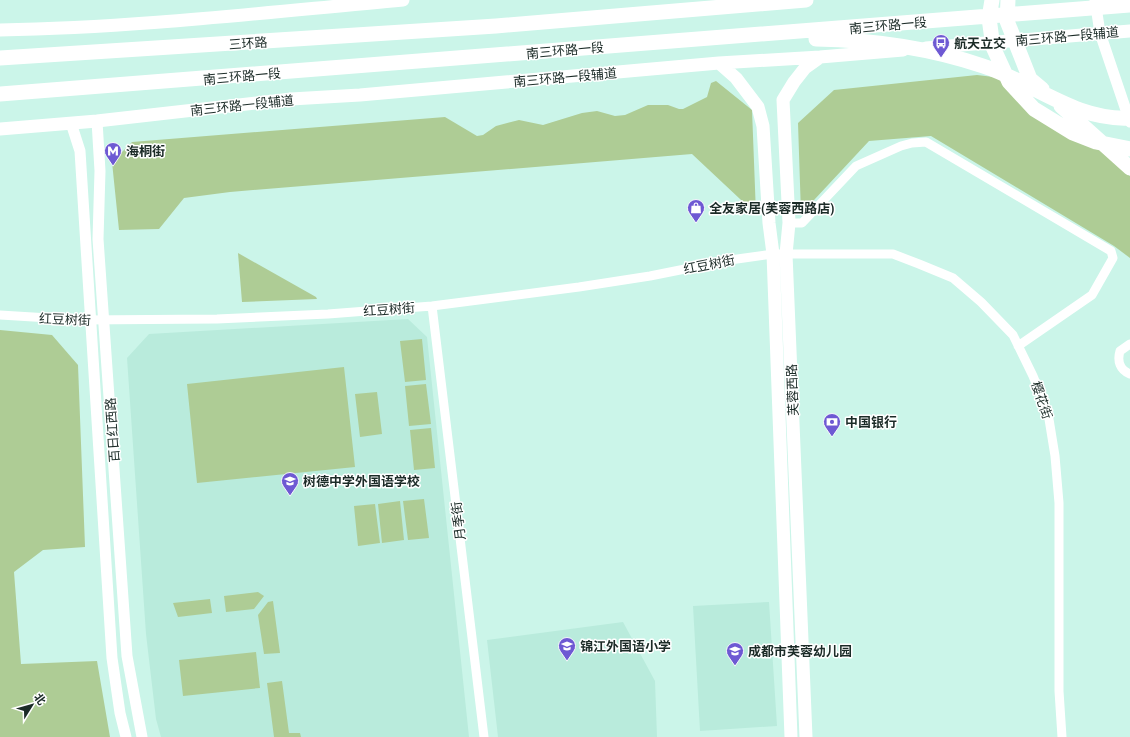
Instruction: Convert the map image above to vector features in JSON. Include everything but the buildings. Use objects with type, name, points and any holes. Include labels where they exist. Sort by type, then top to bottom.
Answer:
[{"type":"highway","points":[[735,6],[766,0]]},
{"type":"highway","points":[[735,6],[806,0]]},
{"type":"highway","points":[[992,0],[989,18],[992,47],[1009,82],[1034,109],[1073,133],[1096,142],[1130,149]]},
{"type":"highway","points":[[1008,0],[1007,21],[1030,79],[1130,168]]},
{"type":"highway","name":"南三环路一段","points":[[0,94],[1130,5]]},
{"type":"highway","name":"三环路","points":[[0,58],[496,26],[735,6]]},
{"type":"highway","points":[[721,38],[846,39],[875,42],[935,53],[984,66],[1095,116],[1118,119],[1130,118]]},
{"type":"main road","points":[[0,30],[46,29],[199,18],[403,0]]},
{"type":"main road","name":"南三环路一段辅道","points":[[0,129],[97,121],[291,100],[719,63],[820,58],[1130,31]]},
{"type":"main road","name":"芙蓉西路","points":[[792,737],[780,254],[788,223],[783,100],[805,68],[820,58]]},
{"type":"main road","name":"芙蓉西路","points":[[719,63],[736,78],[758,107],[762,120],[769,223],[780,254],[806,737]]},
{"type":"street","points":[[1095,0],[1100,33],[1130,122]]},
{"type":"street","name":"百日红西路","points":[[97,121],[100,171],[98,239],[127,656],[142,737]]},
{"type":"street","name":"百日红西路","points":[[71,123],[80,151],[112,658],[120,713],[126,737]]},
{"type":"street","points":[[788,223],[802,223],[856,166],[901,146],[912,143],[926,142],[1111,251],[1113,258],[1092,295],[1018,346]]},
{"type":"street","name":"红豆树街","points":[[0,315],[91,320],[217,319],[328,314],[432,306],[579,287],[650,276],[730,260],[780,254]]},
{"type":"street","name":"樱花街","points":[[780,254],[893,254],[953,278],[986,307],[1013,335],[1033,376],[1048,413],[1055,456],[1059,503],[1058,691],[1062,737]]},
{"type":"street","name":"月季街","points":[[432,306],[484,737]]},
{"type":"street","points":[[1130,344],[1120,351],[1118,361],[1123,370],[1130,374]]},
{"type":"shaded area","points":[[977,75],[1002,78],[1096,145],[1130,176],[1130,258],[1114,246],[931,136],[869,141],[801,214],[798,123],[834,90]]},
{"type":"shaded area","points":[[716,81],[752,110],[756,214],[692,154],[230,192],[184,198],[159,229],[119,230],[112,162],[132,142],[445,117],[477,136],[483,135],[496,126],[519,120],[543,125],[582,113],[597,111],[615,116],[625,115],[648,105],[668,105],[683,109],[707,97],[711,83]]},
{"type":"shaded area","points":[[238,253],[316,297],[317,299],[242,302]]},
{"type":"shaded area","name":"树德中学外国语学校","points":[[408,319],[427,337],[469,737],[161,737],[156,719],[146,634],[127,358],[149,334]]},
{"type":"shaded area","points":[[0,330],[52,335],[78,365],[85,547],[43,550],[14,572],[21,664],[97,661],[110,737],[0,737]]},
{"type":"shaded area","points":[[422,339],[426,380],[405,382],[400,341]]},
{"type":"shaded area","points":[[344,367],[355,467],[197,483],[187,384]]},
{"type":"shaded area","points":[[426,384],[431,424],[409,426],[405,386]]},
{"type":"shaded area","points":[[377,392],[382,434],[360,437],[355,394]]},
{"type":"shaded area","points":[[431,428],[435,468],[414,470],[410,430]]},
{"type":"shaded area","points":[[424,499],[429,538],[408,540],[403,501]]},
{"type":"shaded area","points":[[400,501],[404,540],[382,543],[378,504]]},
{"type":"shaded area","points":[[375,504],[380,543],[358,546],[354,506]]},
{"type":"shaded area","points":[[258,592],[264,596],[254,609],[226,612],[224,596]]},
{"type":"shaded area","points":[[210,599],[212,613],[178,617],[173,603]]},
{"type":"shaded area","points":[[273,601],[280,653],[264,654],[258,615],[268,602]]},
{"type":"shaded area","name":"成都市芙蓉幼儿园","points":[[769,602],[777,726],[700,731],[693,606]]},
{"type":"shaded area","name":"锦江外国语小学","points":[[623,622],[655,681],[657,737],[498,737],[487,640]]},
{"type":"shaded area","points":[[256,652],[260,688],[183,696],[179,660]]},
{"type":"shaded area","points":[[282,681],[289,733],[300,733],[301,737],[274,737],[267,683]]},
{"type":"place","name":"航天立交","points":[[941,58]]},
{"type":"place","name":"海桐街","points":[[113,166]]},
{"type":"place","name":"全友家居(芙蓉西路店)","points":[[696,223]]},
{"type":"place","name":"中国银行","points":[[832,437]]},
{"type":"place","name":"树德中学外国语学校","points":[[290,496]]},
{"type":"place","name":"锦江外国语小学","points":[[567,661]]},
{"type":"place","name":"成都市芙蓉幼儿园","points":[[735,666]]}]
